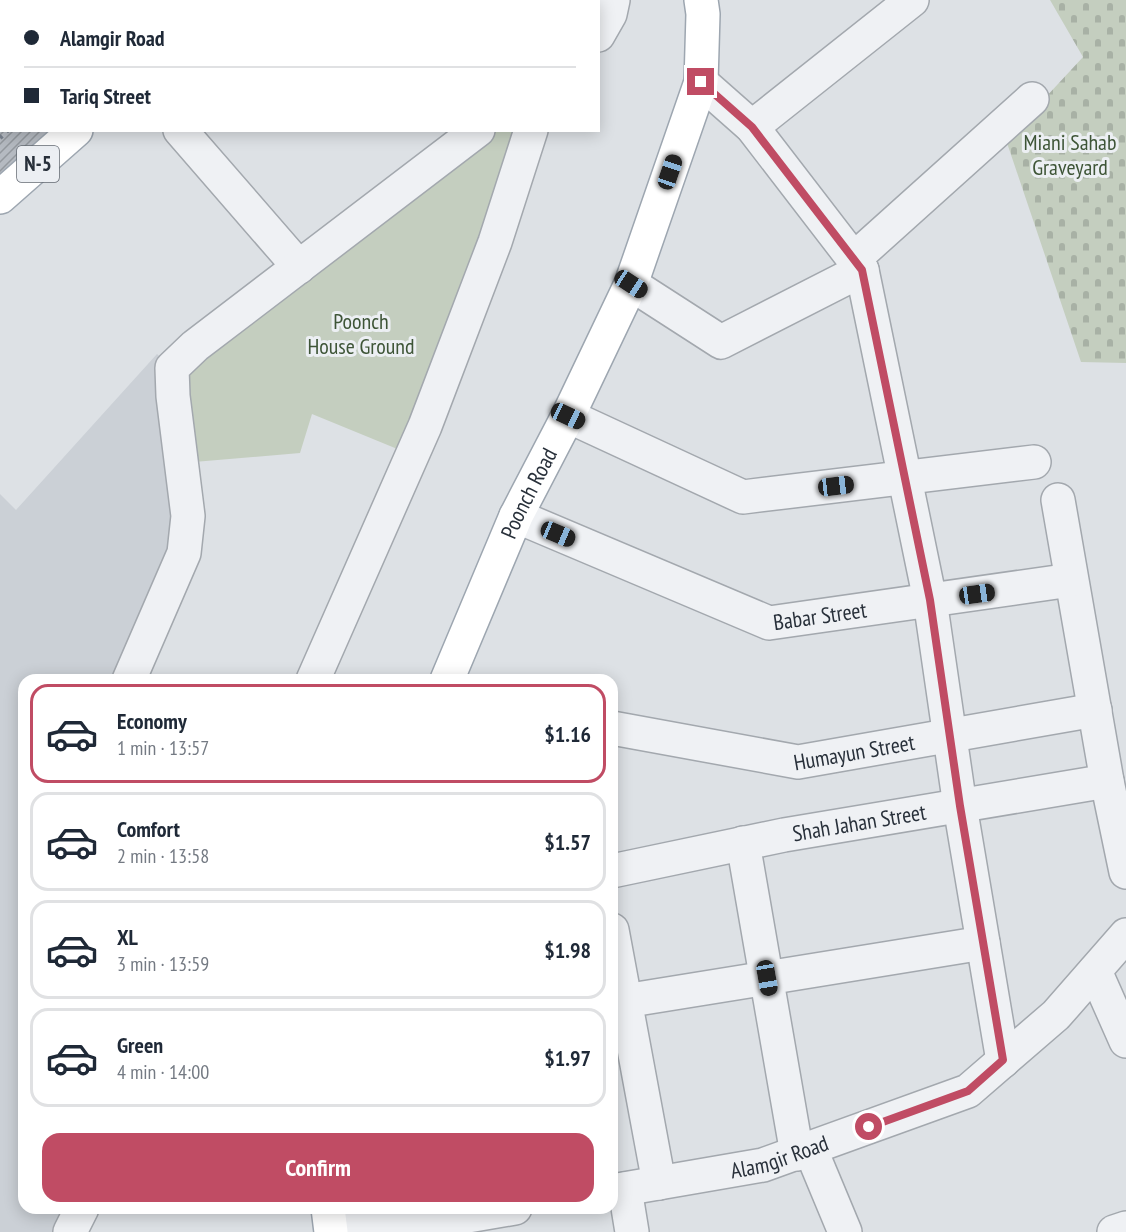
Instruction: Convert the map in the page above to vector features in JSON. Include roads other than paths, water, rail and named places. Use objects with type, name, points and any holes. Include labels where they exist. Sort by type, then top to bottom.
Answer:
[{"type":"main road","name":"Poonch Road","points":[[450,674],[516,516],[568,416],[631,284],[701,82],[703,14],[701,0]]},
{"type":"main road","name":"N-5","points":[[0,196],[74,132]]},
{"type":"street","points":[[600,32],[610,14],[612,0]]},
{"type":"street","points":[[752,127],[912,0]]},
{"type":"street","points":[[701,82],[752,127],[858,265],[930,600],[960,806],[1003,1060]]},
{"type":"street","points":[[631,284],[721,342],[858,265],[1032,99]]},
{"type":"street","points":[[182,132],[299,267]]},
{"type":"street","points":[[132,674],[184,553],[188,516],[173,396],[172,368],[195,346],[475,132]]},
{"type":"street","points":[[316,674],[425,426],[495,242],[530,132]]},
{"type":"street","points":[[568,416],[743,497],[1034,462]]},
{"type":"street","points":[[1058,500],[1107,781],[1126,872]]},
{"type":"street","name":"Babar Street","points":[[516,516],[769,623],[1071,580]]},
{"type":"street","name":"Humayun Street","points":[[618,729],[798,762],[1095,710]]},
{"type":"street","name":"Shah Jahan Street","points":[[618,870],[743,843],[1107,781]]},
{"type":"street","points":[[743,843],[767,978],[803,1151],[845,1232]]},
{"type":"street","name":"Alamgir Road","points":[[618,1190],[764,1165],[968,1091],[1056,1015],[1126,935]]},
{"type":"street","points":[[659,1183],[619,1002],[983,944]]},
{"type":"street","points":[[1095,971],[1126,1041]]},
{"type":"street","points":[[618,1190],[632,1232]]},
{"type":"street","points":[[70,1232],[79,1214]]},
{"type":"street","points":[[330,1221],[444,1220],[480,1214]]},
{"type":"street","points":[[1114,1232],[1126,1227]]},
{"type":"railway","points":[[0,138],[6,132]]},
{"type":"park label","name":"Miani Sahab Graveyard","points":[[1070,154]]},
{"type":"park label","name":"Poonch House Ground","points":[[361,334]]}]
